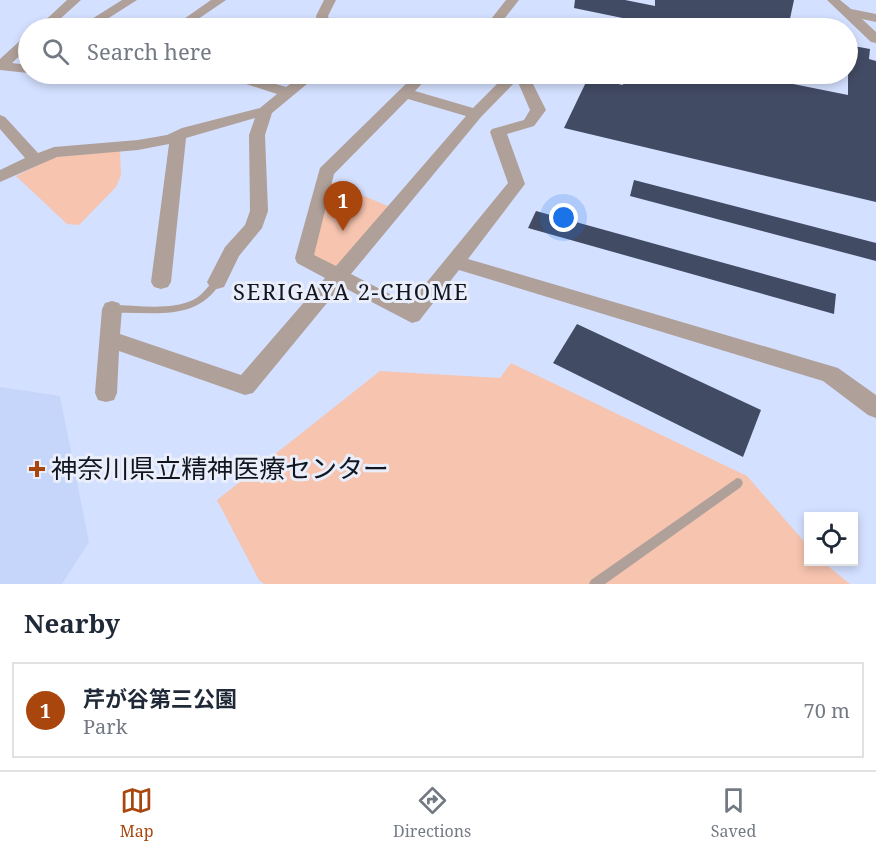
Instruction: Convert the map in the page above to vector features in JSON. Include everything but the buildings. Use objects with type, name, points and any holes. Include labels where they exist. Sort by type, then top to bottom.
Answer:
[{"type":"street","points":[[74,18],[75,0]]},
{"type":"street","points":[[88,18],[131,0]]},
{"type":"street","points":[[192,18],[220,0]]},
{"type":"street","points":[[322,18],[330,0]]},
{"type":"street","points":[[498,18],[513,0]]},
{"type":"street","points":[[833,0],[853,18]]},
{"type":"street","points":[[846,12],[876,18]]},
{"type":"street","points":[[858,23],[876,39]]},
{"type":"street","points":[[18,50],[1,66],[18,68]]},
{"type":"street","points":[[260,84],[288,93]]},
{"type":"street","points":[[0,176],[54,152],[138,146],[265,111],[299,84]]},
{"type":"street","points":[[414,84],[326,172],[304,258],[412,315],[517,184],[498,132],[529,123],[538,110],[526,84]]},
{"type":"street","points":[[110,339],[245,386],[476,114],[505,84]]},
{"type":"street","points":[[405,93],[476,114]]},
{"type":"street","points":[[217,282],[232,252],[253,228],[259,211],[257,135],[265,111]]},
{"type":"street","points":[[0,120],[36,160]]},
{"type":"street","points":[[161,282],[178,135]]},
{"type":"street","points":[[455,262],[830,374],[876,408]]},
{"type":"street","points":[[106,393],[112,309]]},
{"type":"lane","points":[[112,309],[173,310],[186,307],[211,293],[217,282]]},
{"type":"lane","points":[[595,584],[737,483]]},
{"type":"shaded area","points":[[120,151],[121,175],[116,187],[79,225],[67,224],[16,176],[55,157]]},
{"type":"shaded area","points":[[329,181],[390,207],[336,268],[312,255]]},
{"type":"shaded area","points":[[511,363],[747,476],[804,541],[804,566],[828,566],[850,584],[264,584],[259,580],[217,500],[380,371],[500,378]]},
{"type":"shaded area","name":"神奈川県立精神医療センター","points":[[0,387],[60,396],[89,542],[62,584],[0,584]]},
{"type":"place","name":"芹が谷第三公園","points":[[343,231]]},
{"type":"place","name":"神奈川県立精神医療センター","points":[[37,469]]},
{"type":"district","name":"SERIGAYA 2-CHOME","points":[[351,292]]}]
